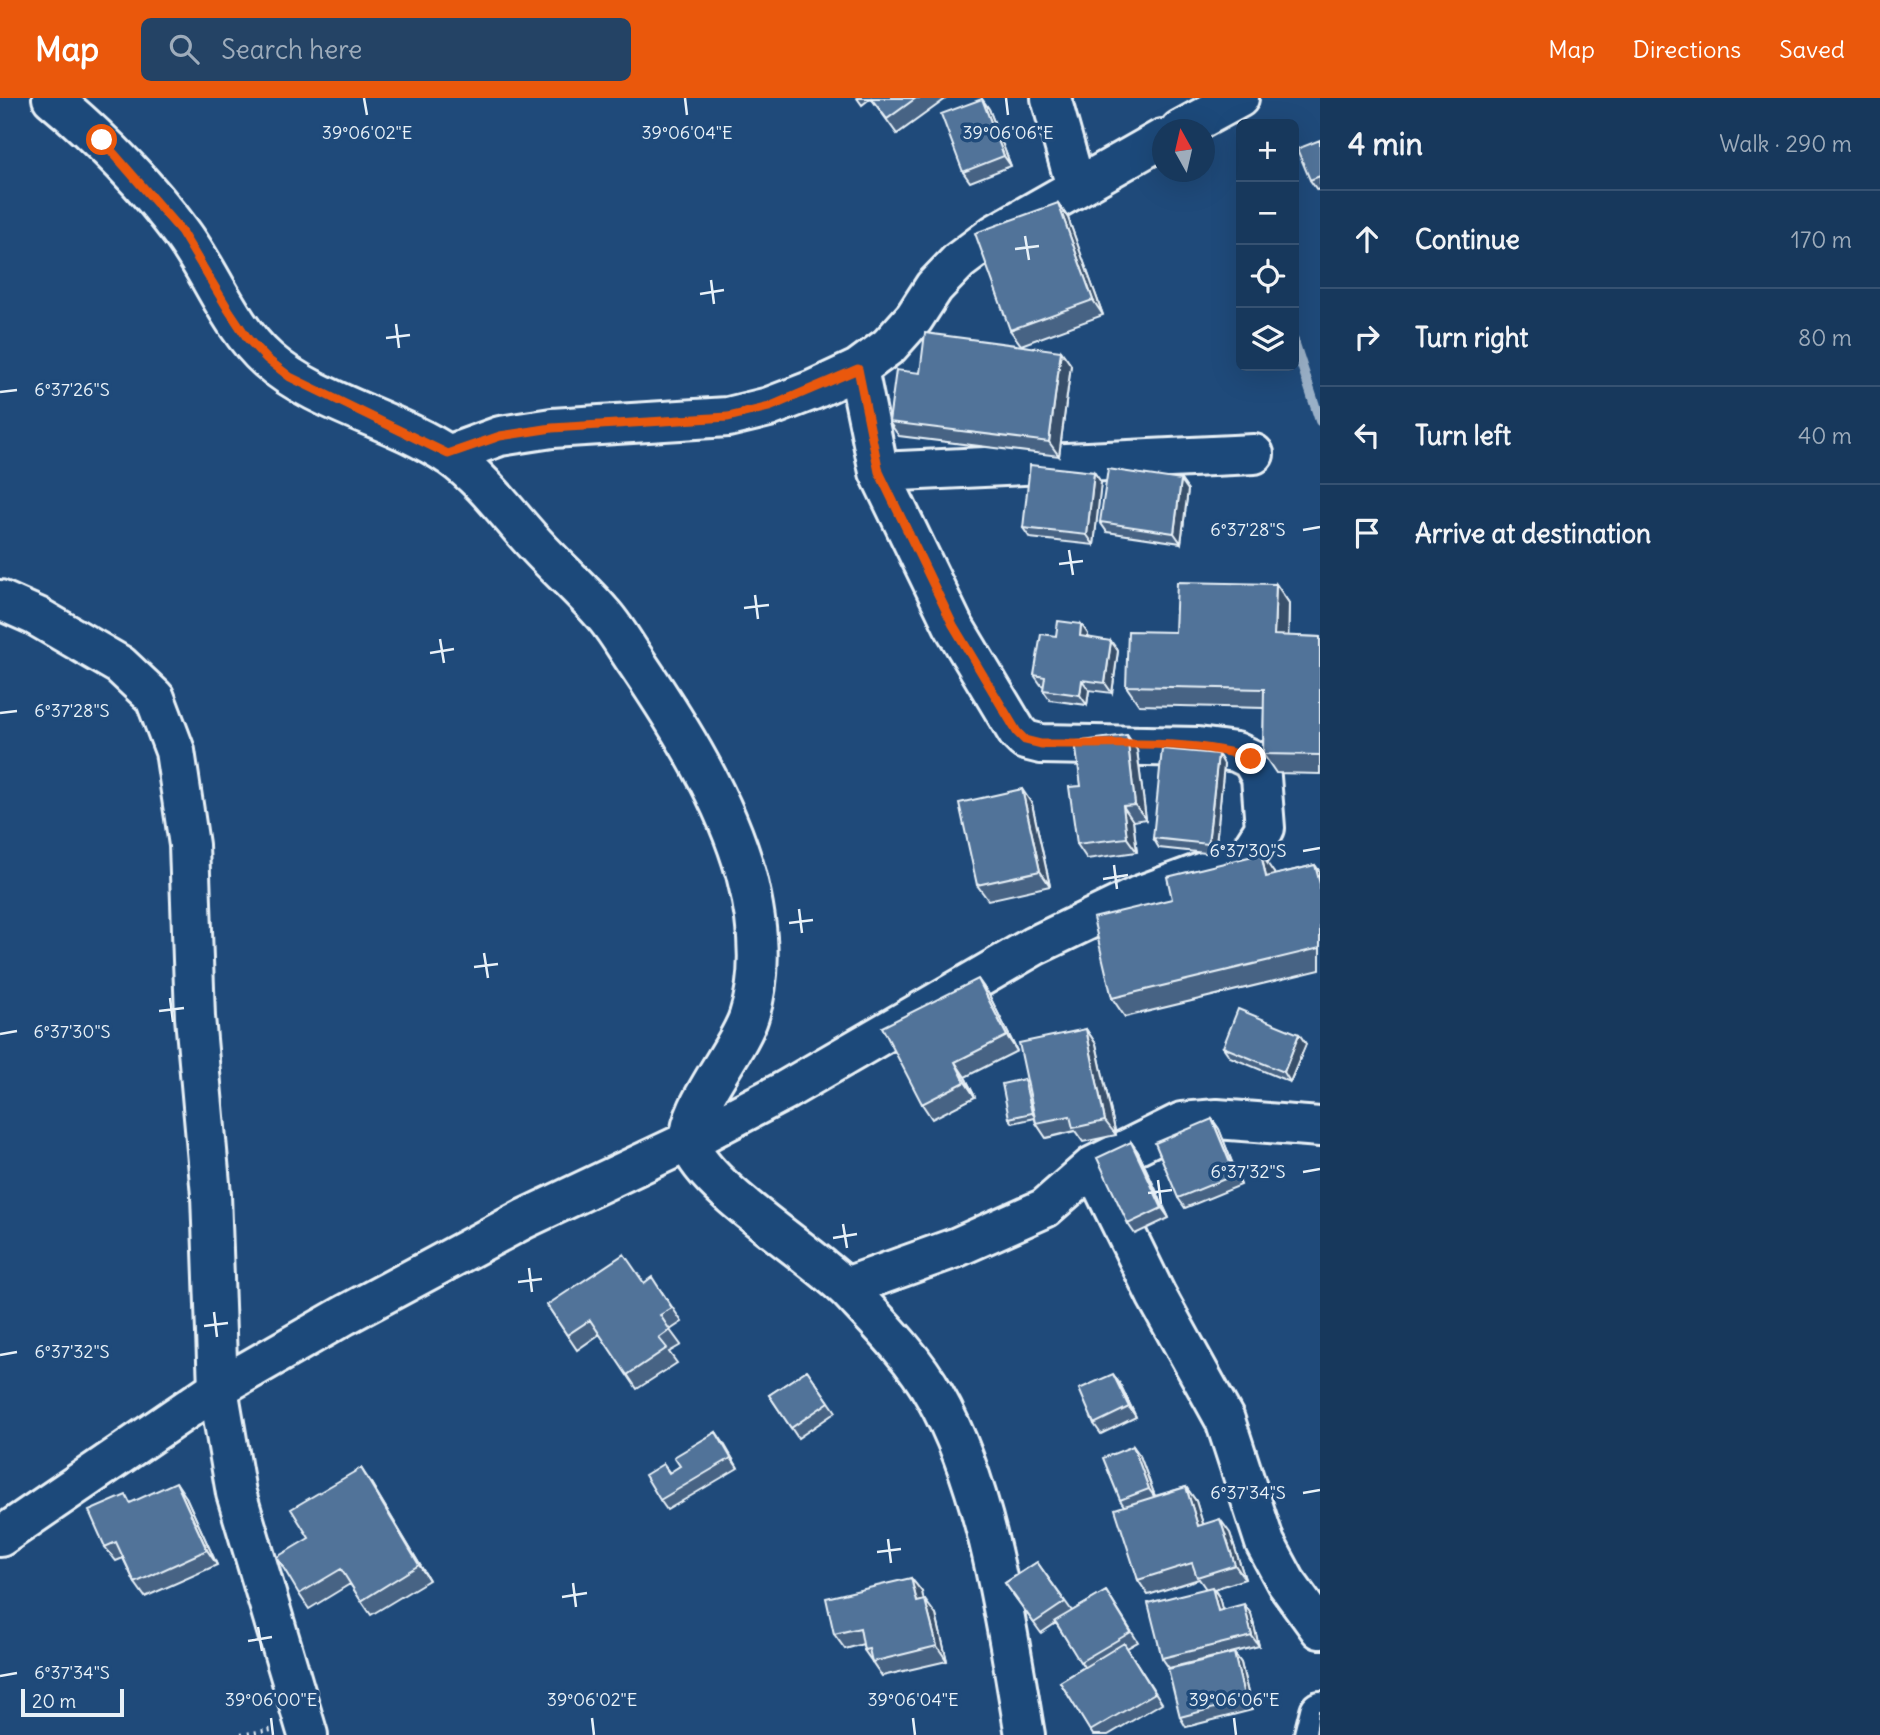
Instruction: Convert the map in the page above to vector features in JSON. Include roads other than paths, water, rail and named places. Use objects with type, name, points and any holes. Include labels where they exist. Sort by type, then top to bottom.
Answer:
[{"type":"street","points":[[52,98],[102,140],[181,231],[234,319],[267,359],[290,377],[448,454],[478,479],[603,614],[663,701],[725,816],[745,873],[757,930],[756,986],[749,1019],[698,1110],[691,1127],[690,1141],[699,1160],[725,1188],[846,1287],[917,1369],[936,1398],[963,1457],[1000,1598],[1025,1735]]},
{"type":"street","points":[[1051,98],[1076,187]]},
{"type":"street","points":[[1200,119],[1239,98]]},
{"type":"street","points":[[448,454],[500,436],[552,428],[728,417],[769,407],[858,369],[888,346],[914,318],[934,287],[959,261],[995,234],[1152,145]]},
{"type":"street","points":[[0,1538],[218,1388],[345,1315],[524,1219],[690,1141],[786,1090],[1034,946],[1138,897],[1247,856],[1265,828],[1261,777],[1251,759],[1236,752],[1198,747],[1041,744],[1025,740],[1008,718],[953,625],[879,472],[858,369]]},
{"type":"street","points":[[879,472],[1254,454]]},
{"type":"street","points":[[0,600],[36,616],[120,665],[155,698],[175,751],[189,845],[195,1017],[211,1195],[218,1388],[236,1493],[308,1735]]},
{"type":"street","points":[[846,1287],[955,1248],[1045,1208],[1093,1166],[1182,1122],[1217,1119],[1319,1127]]},
{"type":"street","points":[[1093,1166],[1156,1295],[1225,1420],[1265,1543],[1286,1582],[1320,1629]]},
{"type":"street","points":[[1314,1735],[1320,1711]]},
{"type":"waterway","points":[[1236,108],[1239,119]]},
{"type":"waterway","points":[[1299,356],[1320,421]]}]
